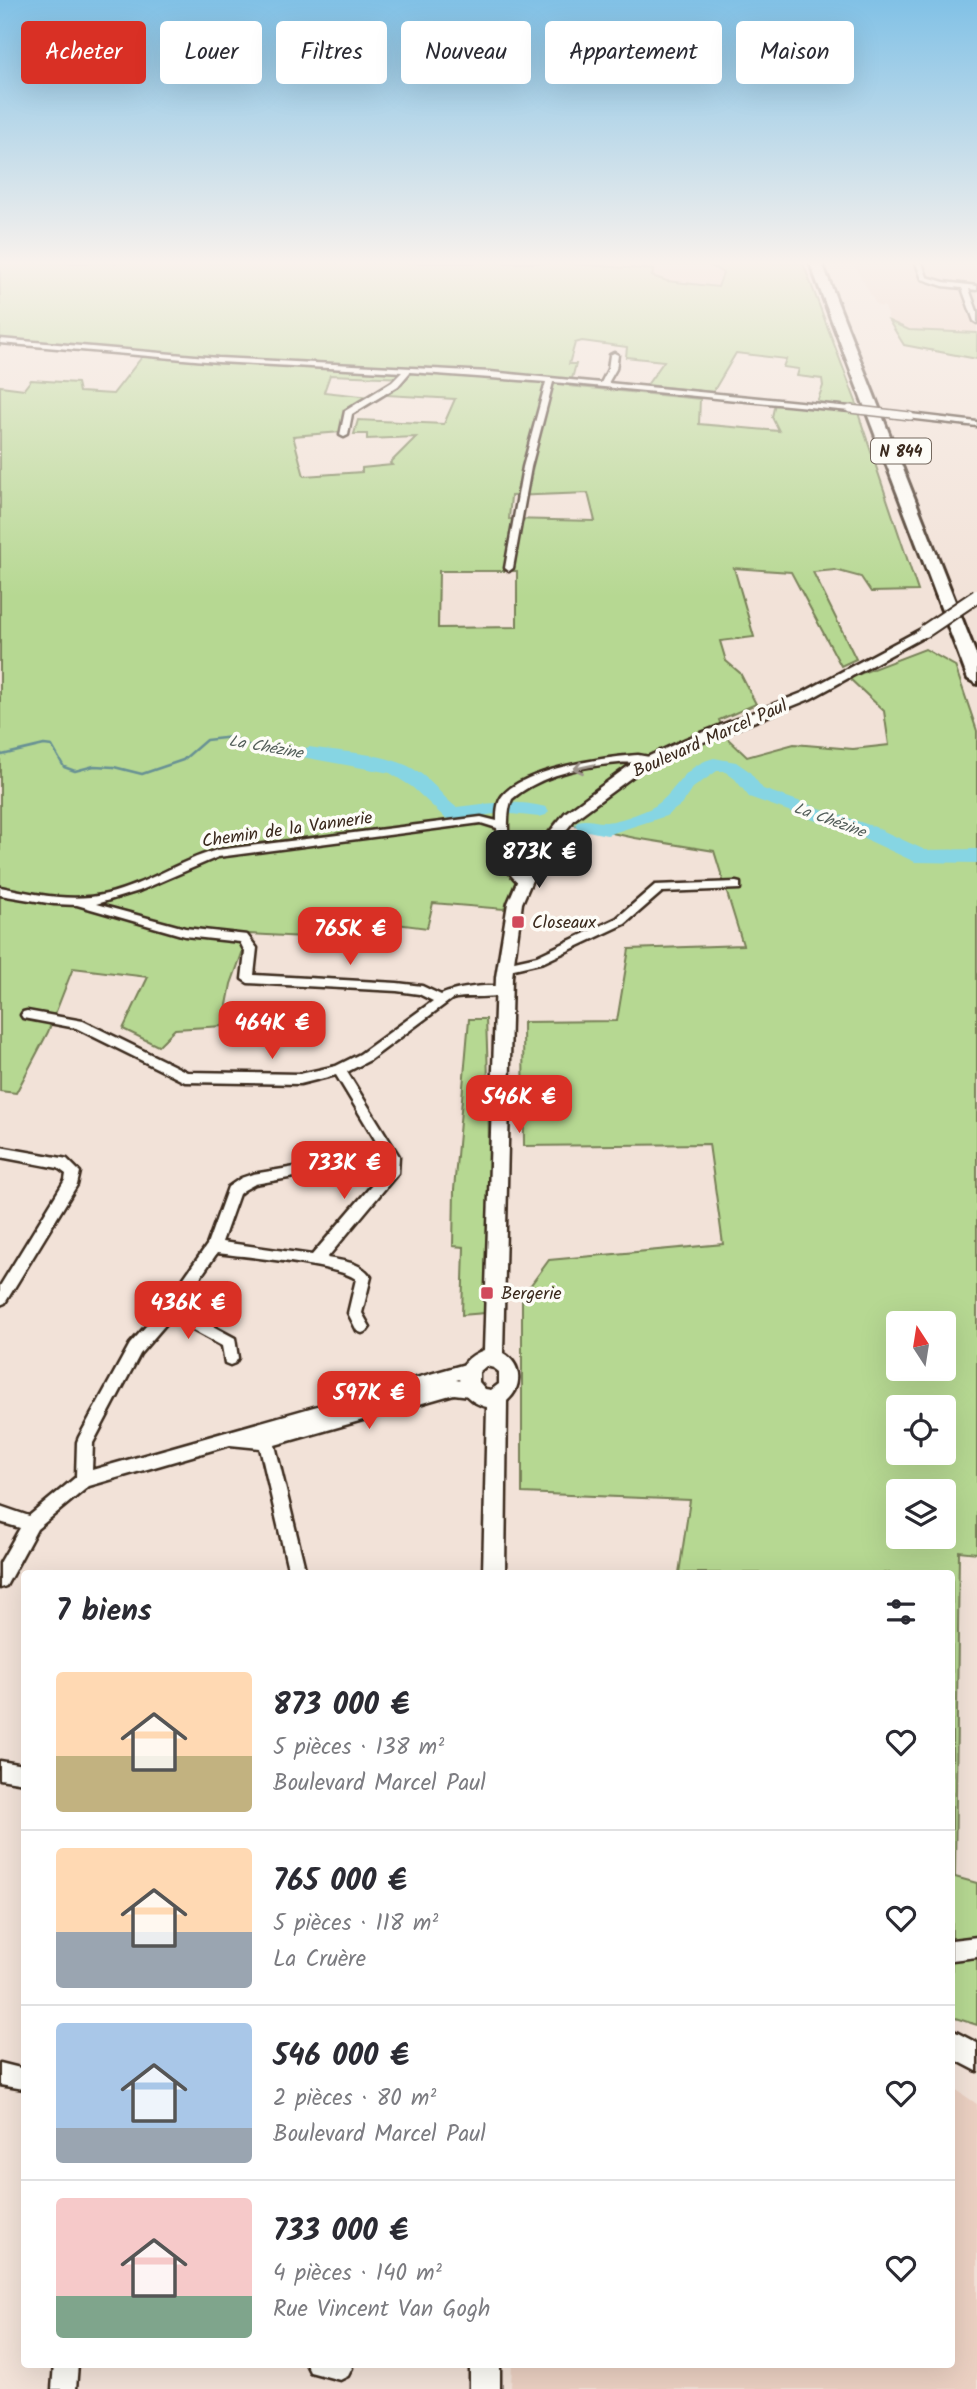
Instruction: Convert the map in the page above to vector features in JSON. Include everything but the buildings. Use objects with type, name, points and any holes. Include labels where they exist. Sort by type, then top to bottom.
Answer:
[{"type":"highway","name":"N 844","points":[[859,374],[977,680]]},
{"type":"highway","name":"N 844","points":[[871,374],[977,639]]},
{"type":"street","points":[[344,435],[348,414],[395,384],[405,374]]},
{"type":"street","points":[[480,374],[850,409],[910,416],[953,425],[976,424],[977,410]]},
{"type":"street","points":[[603,385],[609,374]]},
{"type":"street","points":[[509,569],[527,467],[550,380]]},
{"type":"street","name":"Boulevard Marcel Paul","points":[[493,1360],[503,991],[510,926],[532,863],[570,817],[594,796],[651,760],[806,696],[878,659],[977,596]]},
{"type":"street","points":[[524,881],[514,874],[507,862],[503,804],[509,794],[530,781],[631,757],[651,760]]},
{"type":"street","name":"Chemin de la Vannerie","points":[[0,891],[74,901],[107,898],[180,865],[217,854],[481,820],[503,826]]},
{"type":"street","points":[[505,967],[540,959],[621,921],[659,888],[736,886]]},
{"type":"street","points":[[74,901],[185,932],[243,938],[251,943],[253,951],[246,971],[248,979],[397,986],[422,990],[441,1000]]},
{"type":"street","points":[[27,1015],[79,1024],[185,1077],[300,1079],[339,1070],[365,1057],[441,1000],[460,992],[503,991]]},
{"type":"street","points":[[315,1261],[391,1173],[392,1156],[339,1070]]},
{"type":"street","points":[[0,1152],[62,1163],[73,1172],[72,1181],[0,1299]]},
{"type":"street","points":[[84,1480],[85,1441],[135,1349],[169,1310],[214,1247],[233,1191],[239,1184],[295,1172]]},
{"type":"street","points":[[214,1247],[353,1269],[364,1277],[355,1312],[362,1327]]},
{"type":"street","points":[[169,1310],[230,1343],[230,1357]]},
{"type":"street","points":[[219,1440],[265,1441],[454,1387],[470,1380],[479,1362],[493,1360],[505,1366],[511,1377],[508,1388],[497,1396],[482,1396],[470,1380]]},
{"type":"street","points":[[0,1580],[31,1524],[84,1480],[219,1440],[470,1380]]},
{"type":"street","points":[[494,1570],[497,1396]]},
{"type":"street","points":[[265,1441],[297,1570]]},
{"type":"street","points":[[0,1514],[31,1524]]},
{"type":"street","points":[[0,1770],[21,1774]]},
{"type":"street","points":[[955,1950],[977,1947]]},
{"type":"street","points":[[955,2045],[977,2058]]},
{"type":"street","points":[[0,2074],[21,2078]]},
{"type":"street","points":[[64,2389],[65,2368]]},
{"type":"street","points":[[485,2368],[485,2389]]},
{"type":"shaded area","points":[[955,2089],[977,2104],[977,2389],[511,2389],[512,2368],[955,2368]]},
{"type":"green space","points":[[128,374],[573,374],[570,386],[700,399],[699,424],[779,431],[772,417],[775,403],[858,413],[918,591],[871,592],[861,577],[835,570],[813,572],[856,659],[841,666],[791,572],[734,568],[754,637],[720,641],[726,661],[740,673],[756,704],[719,720],[726,737],[747,757],[794,744],[853,749],[889,745],[884,711],[849,678],[925,649],[955,666],[977,731],[977,1553],[959,1551],[955,1877],[955,1570],[679,1570],[690,1500],[522,1493],[522,1297],[549,1260],[723,1244],[709,1144],[524,1146],[523,1022],[617,1021],[629,949],[743,945],[714,851],[556,821],[529,856],[504,909],[433,903],[427,928],[319,914],[304,937],[249,934],[231,984],[223,1026],[175,1029],[158,1046],[123,1029],[148,977],[73,968],[48,1032],[16,1093],[0,1091],[0,386],[24,389],[31,380],[77,383],[79,392],[113,394]],"holes":[[[330,375],[406,378],[402,385],[386,395],[455,399],[444,424],[358,420],[354,434],[367,434],[367,439],[416,437],[390,463],[392,465],[362,468],[362,472],[304,476],[293,436],[341,432],[343,413],[370,397],[324,392]],[[588,493],[595,521],[509,519],[511,496]],[[439,571],[517,571],[517,627],[438,628]]]},
{"type":"green space","points":[[654,374],[723,374],[713,392],[647,385]]},
{"type":"green space","points":[[846,374],[858,407],[817,402],[823,386],[822,379],[797,376]]},
{"type":"green space","points":[[469,1019],[486,1019],[488,1240],[485,1313],[462,1315],[464,1247],[453,1246],[454,1190]]},
{"type":"green space","points":[[955,1877],[977,1883],[977,2025],[955,2018]]},
{"type":"waterway","name":"La Chézine","points":[[0,753],[2,755],[44,745],[52,746],[64,767],[75,771],[94,766],[114,767],[142,774],[183,760],[206,740],[233,737],[252,747],[277,746],[309,753]]},
{"type":"waterway","name":"La Chézine","points":[[309,753],[397,769],[419,783],[452,814],[497,808]]},
{"type":"waterway","name":"La Chézine","points":[[585,825],[607,829],[659,812],[674,801],[694,776],[714,764],[729,766],[742,775],[756,793],[868,832],[922,857],[977,856]]},
{"type":"waterway","name":"La Chézine","points":[[507,808],[539,811]]},
{"type":"place","name":"Closeaux","points":[[518,922]]},
{"type":"place","name":"Bergerie","points":[[487,1293]]}]
